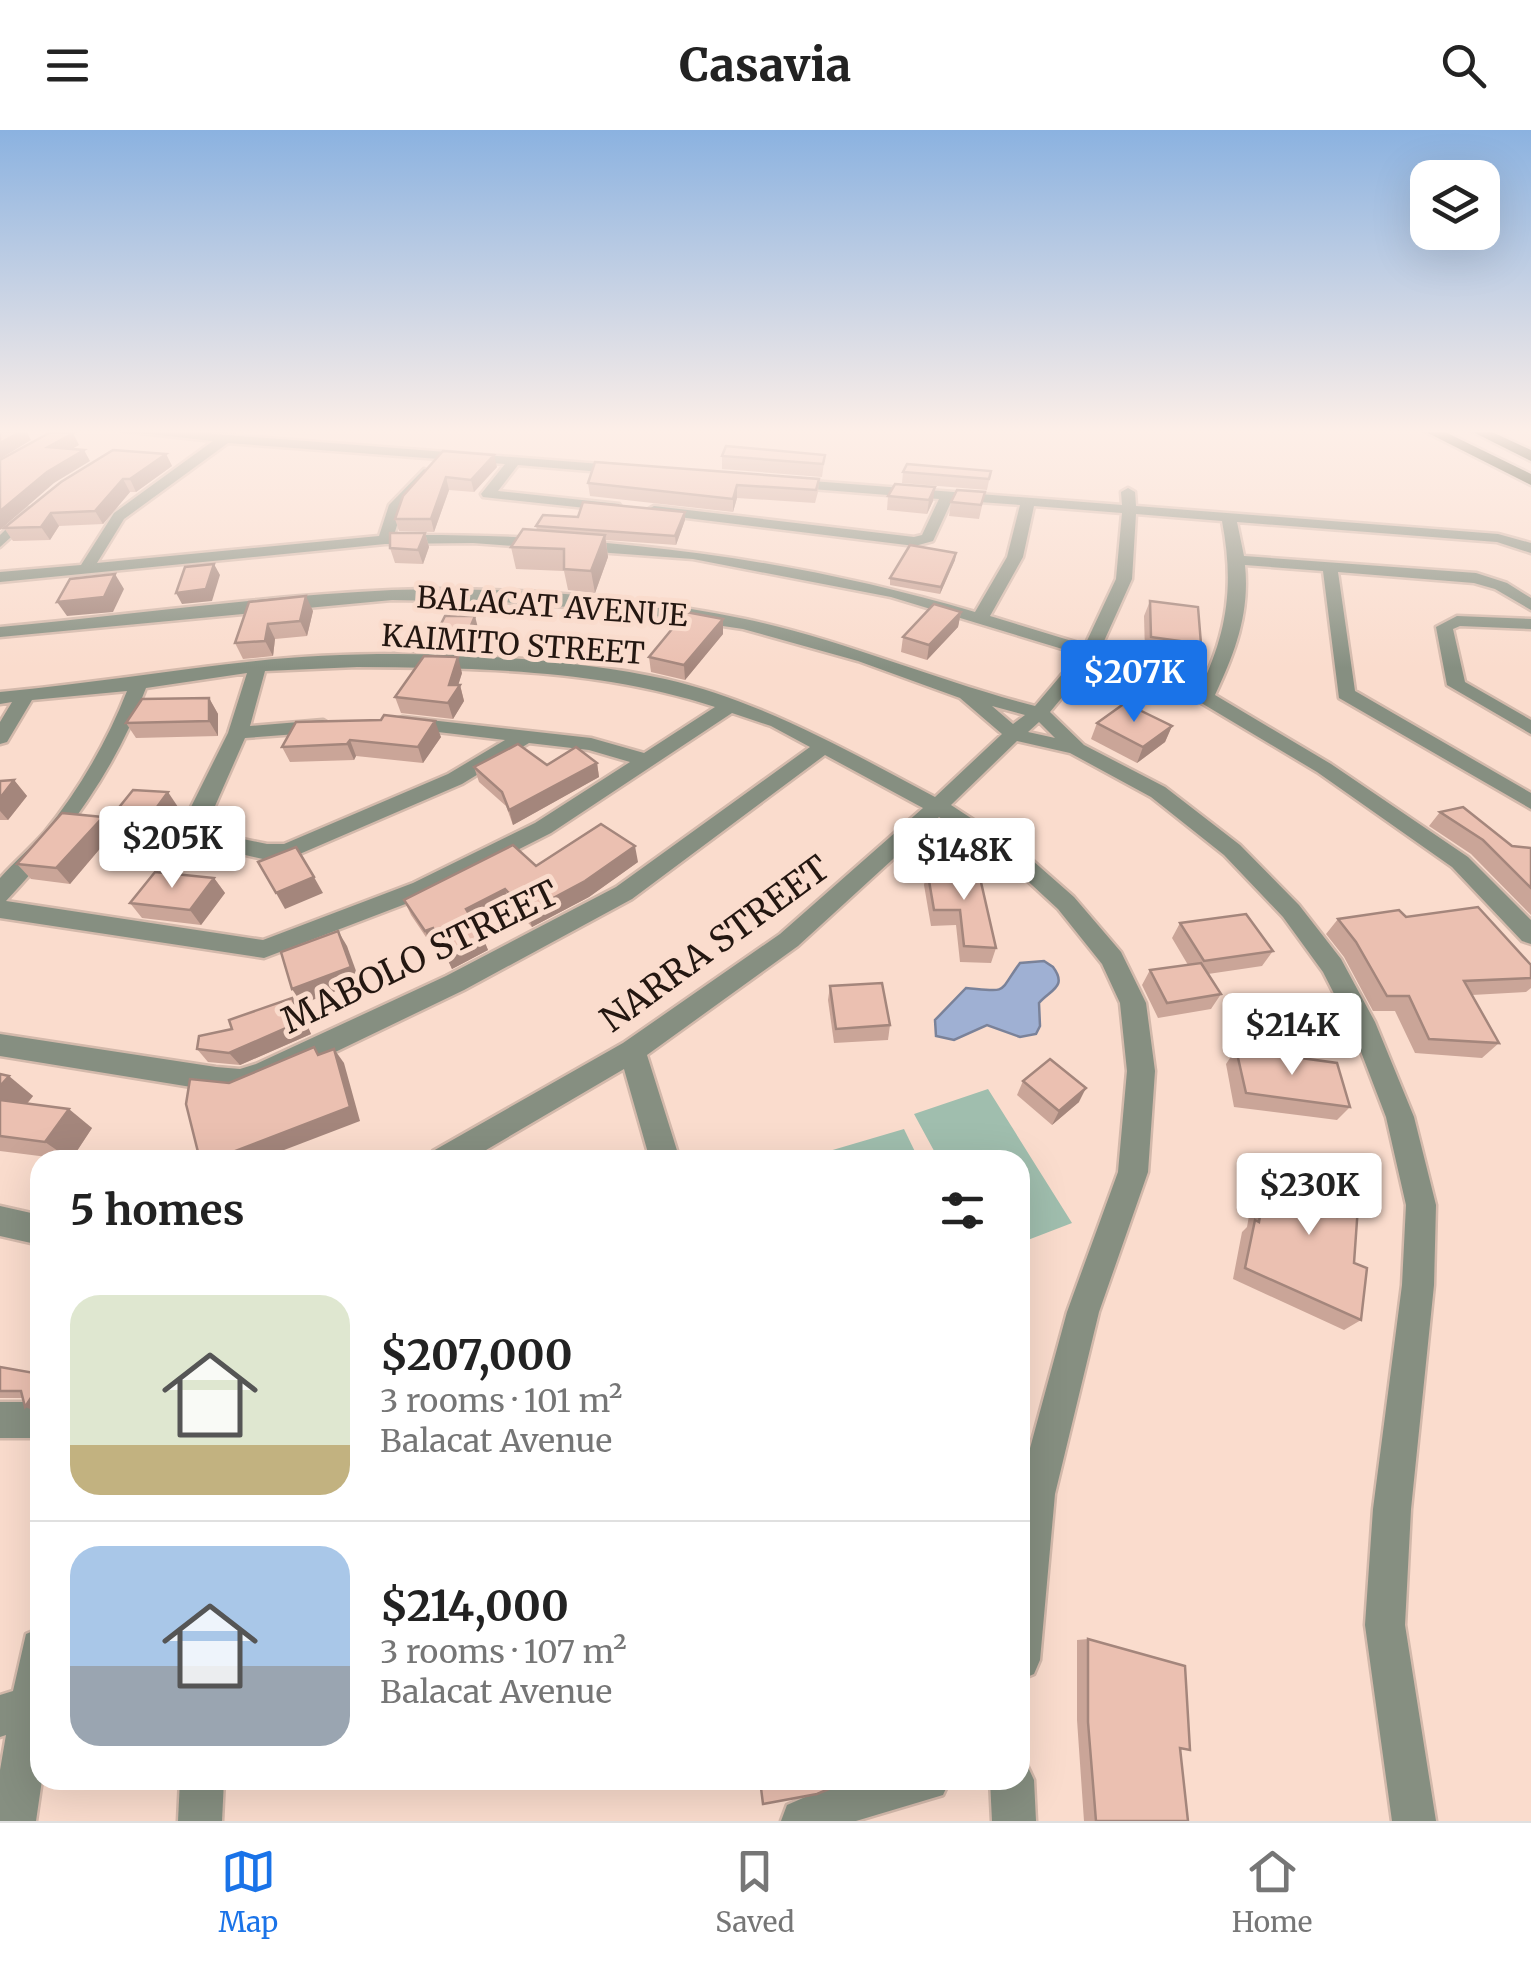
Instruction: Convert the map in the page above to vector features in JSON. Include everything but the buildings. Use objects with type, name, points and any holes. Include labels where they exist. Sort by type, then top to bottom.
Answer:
[{"type":"street","points":[[0,543],[36,510]]},
{"type":"street","points":[[87,567],[119,516],[127,510]]},
{"type":"street","points":[[384,540],[394,510]]},
{"type":"street","points":[[650,510],[915,542],[928,538],[940,510]]},
{"type":"street","points":[[981,617],[1015,556],[1026,510]]},
{"type":"street","name":"NARRA STREET","points":[[460,1150],[632,1051],[789,940],[1013,734],[1041,713],[1090,652],[1113,606],[1129,557],[1128,510]]},
{"type":"street","points":[[1175,510],[1228,519],[1524,545]]},
{"type":"street","points":[[1205,696],[1228,650],[1240,602],[1238,560],[1228,519]]},
{"type":"street","points":[[0,578],[384,540],[473,539],[693,554],[894,593],[1090,652],[1205,696],[1324,768],[1460,862],[1531,935]]},
{"type":"street","points":[[1238,560],[1476,578],[1501,586],[1531,605]]},
{"type":"street","points":[[1330,567],[1346,694],[1531,802]]},
{"type":"street","name":"BALACAT AVENUE","points":[[2,633],[392,595],[503,597],[622,606],[744,624],[1041,713],[1077,750]]},
{"type":"street","points":[[1531,624],[1457,621],[1444,627],[1456,685],[1531,728]]},
{"type":"street","name":"KAIMITO STREET","points":[[0,698],[138,684],[258,666],[470,664],[663,684],[778,722],[938,807],[1016,858],[1066,903],[1112,959],[1134,1003],[1141,1071],[1133,1172],[1083,1312],[1036,1494],[1030,1556]]},
{"type":"street","points":[[258,666],[238,733],[192,831],[197,836],[267,852],[286,851],[456,779],[528,735]]},
{"type":"street","points":[[0,895],[52,838],[92,780],[123,728],[138,684]]},
{"type":"street","name":"BALACAT AVENUE","points":[[968,694],[1013,734],[1077,750],[1158,792],[1232,850],[1291,911],[1332,966],[1366,1030],[1400,1117],[1421,1205],[1418,1286],[1392,1509],[1384,1625],[1414,1821]]},
{"type":"street","points":[[0,738],[26,696]]},
{"type":"street","points":[[0,908],[10,913],[264,949],[421,889],[544,828],[730,706]]},
{"type":"street","points":[[388,721],[591,744],[646,760]]},
{"type":"street","points":[[238,733],[350,724]]},
{"type":"street","name":"MABOLO STREET","points":[[0,1045],[240,1082],[455,983],[624,893],[824,746]]},
{"type":"street","points":[[632,1051],[662,1150]]},
{"type":"street","points":[[0,1221],[30,1228]]},
{"type":"street","points":[[0,1420],[30,1420]]},
{"type":"street","points":[[14,1821],[16,1711],[30,1674]]},
{"type":"street","points":[[200,1821],[202,1790]]},
{"type":"street","points":[[803,1821],[844,1802],[890,1790]]},
{"type":"street","points":[[1012,1790],[1014,1821]]},
{"type":"green space","points":[[988,1089],[1026,1150],[934,1150],[914,1114]]},
{"type":"green space","points":[[904,1129],[914,1150],[833,1150]]},
{"type":"green space","points":[[1030,1156],[1072,1223],[1030,1239]]},
{"type":"water","points":[[1044,961],[1053,967],[1059,979],[1056,988],[1039,1003],[1040,1026],[1036,1034],[1020,1037],[987,1025],[954,1040],[936,1036],[935,1020],[966,988],[1001,989],[1020,963]]}]
